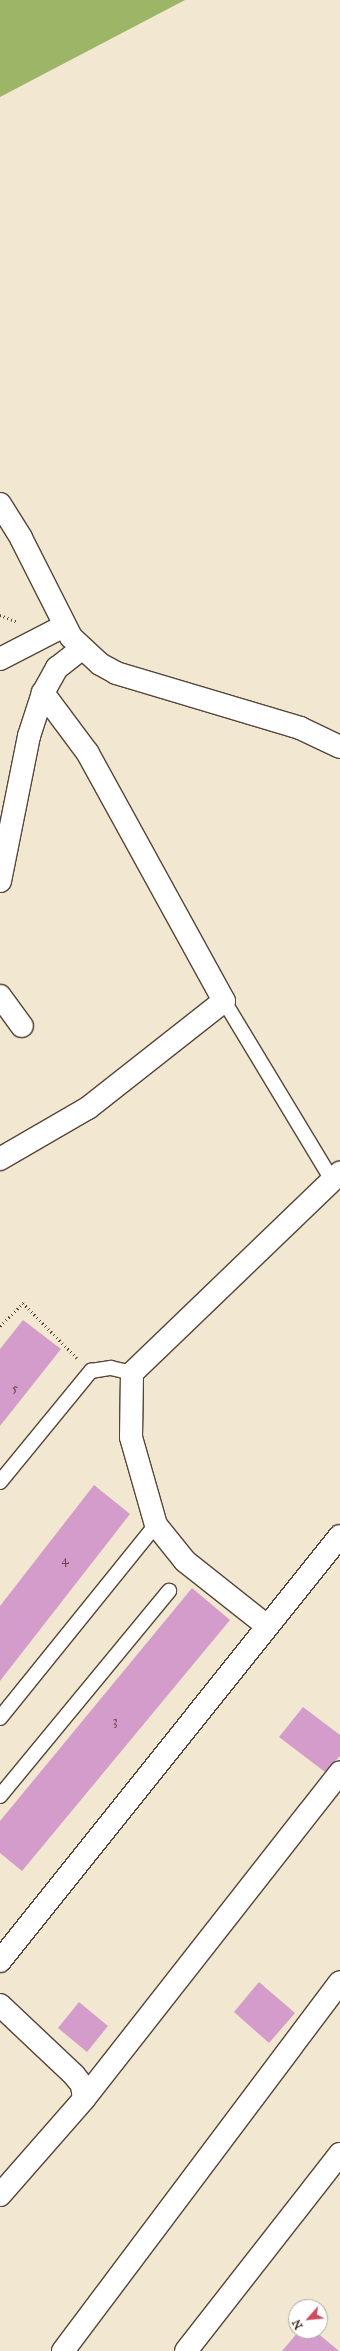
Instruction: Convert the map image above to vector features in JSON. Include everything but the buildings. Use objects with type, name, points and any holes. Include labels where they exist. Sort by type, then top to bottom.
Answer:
[{"type":"street","points":[[0,504],[21,538],[64,626],[81,649],[116,673],[300,728],[340,747]]},
{"type":"street","points":[[0,660],[64,626]]},
{"type":"street","points":[[0,881],[29,736],[43,693],[57,668],[81,649]]},
{"type":"street","points":[[0,1159],[88,1108],[224,1001],[87,752],[43,693]]},
{"type":"street","points":[[0,996],[22,1026]]},
{"type":"street","points":[[267,1626],[185,1560],[156,1525],[131,1437],[132,1373],[336,1177]]},
{"type":"street","points":[[0,1961],[340,1536]]},
{"type":"street","points":[[0,2195],[84,2099],[340,1773]]},
{"type":"street","points":[[63,2351],[340,1982]]},
{"type":"street","points":[[0,2005],[74,2075],[82,2085],[84,2099]]},
{"type":"street","points":[[186,2351],[340,2154]]},
{"type":"lane","points":[[224,1001],[336,1177]]},
{"type":"lane","points":[[0,1482],[91,1371],[111,1368],[132,1373]]},
{"type":"lane","points":[[0,1718],[156,1525]]},
{"type":"lane","points":[[0,1796],[169,1591]]},
{"type":"path","points":[[0,1326],[23,1303],[91,1371]]},
{"type":"green space","points":[[0,0],[185,0],[0,97]]}]
